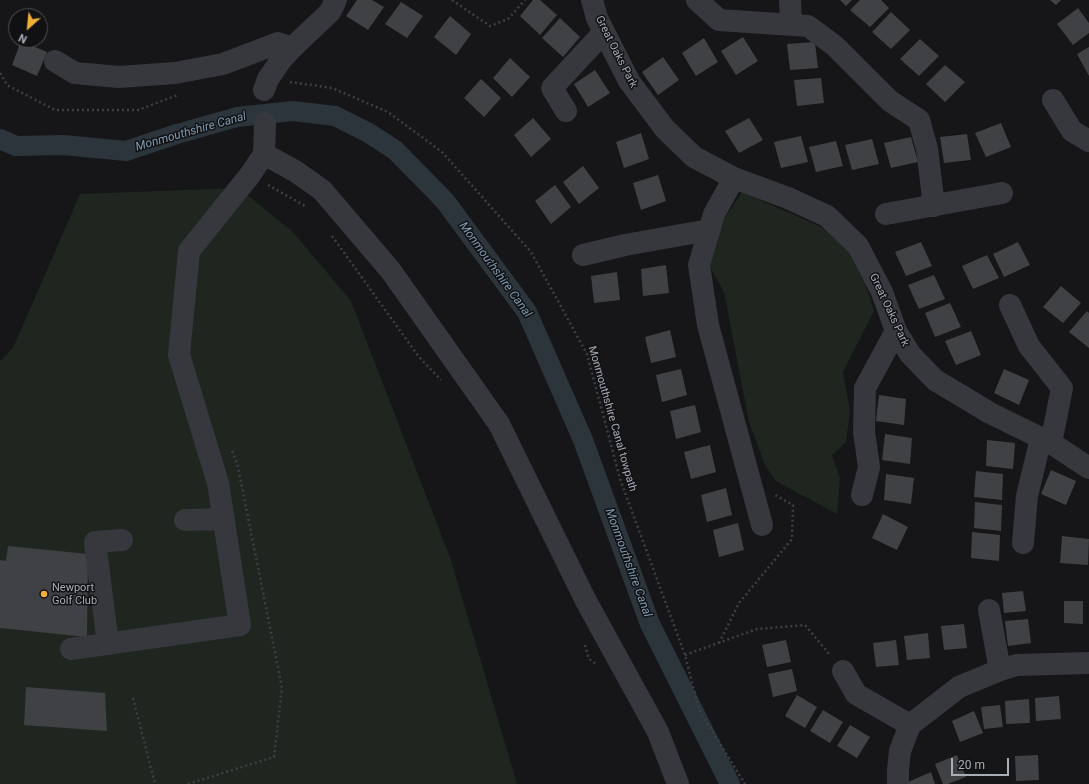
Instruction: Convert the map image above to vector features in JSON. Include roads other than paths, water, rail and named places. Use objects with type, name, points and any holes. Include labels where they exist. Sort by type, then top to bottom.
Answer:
[{"type":"street","points":[[266,85],[281,60],[330,12],[336,0]]},
{"type":"street","name":"Great Oaks Park","points":[[592,0],[597,18],[629,81],[665,129],[694,157],[734,178],[788,198],[828,216],[858,246],[882,292],[896,330],[910,354],[935,380],[990,413],[1046,441],[1089,468]]},
{"type":"street","points":[[697,0],[719,20],[808,26],[835,46],[890,101],[919,120],[927,149],[934,206]]},
{"type":"street","points":[[790,0],[791,25]]},
{"type":"street","points":[[566,111],[552,88],[604,32]]},
{"type":"street","points":[[55,62],[75,73],[119,77],[175,73],[223,64],[278,43],[292,48]]},
{"type":"street","points":[[1053,100],[1072,131],[1089,141]]},
{"type":"street","points":[[71,649],[240,625],[218,483],[178,355],[188,251],[250,175],[264,154],[265,123]]},
{"type":"street","points":[[264,154],[295,171],[322,190],[391,271],[499,424],[586,601],[658,732],[678,784]]},
{"type":"street","points":[[734,178],[714,214],[699,265],[708,325],[762,525]]},
{"type":"street","points":[[886,214],[1002,193]]},
{"type":"street","points":[[583,255],[625,245],[709,230]]},
{"type":"street","points":[[1010,305],[1029,346],[1062,388],[1027,496],[1023,543]]},
{"type":"street","points":[[862,496],[869,467],[864,432],[865,388],[896,330]]},
{"type":"street","points":[[185,520],[224,519]]},
{"type":"street","points":[[108,644],[95,542],[122,540]]},
{"type":"street","points":[[989,610],[1000,670]]},
{"type":"street","points":[[898,784],[900,751],[910,725],[958,687],[1000,670],[1017,665],[1089,663]]},
{"type":"street","points":[[843,671],[856,694],[910,725]]},
{"type":"waterway","name":"Monmouthshire Canal","points":[[0,139],[16,146],[63,145],[126,151],[177,134],[237,117],[293,111],[335,116],[367,132],[395,150],[445,201],[527,312],[583,440],[650,624],[730,784]]},
{"type":"place","name":"Newport Golf Club","points":[[44,594]]}]
